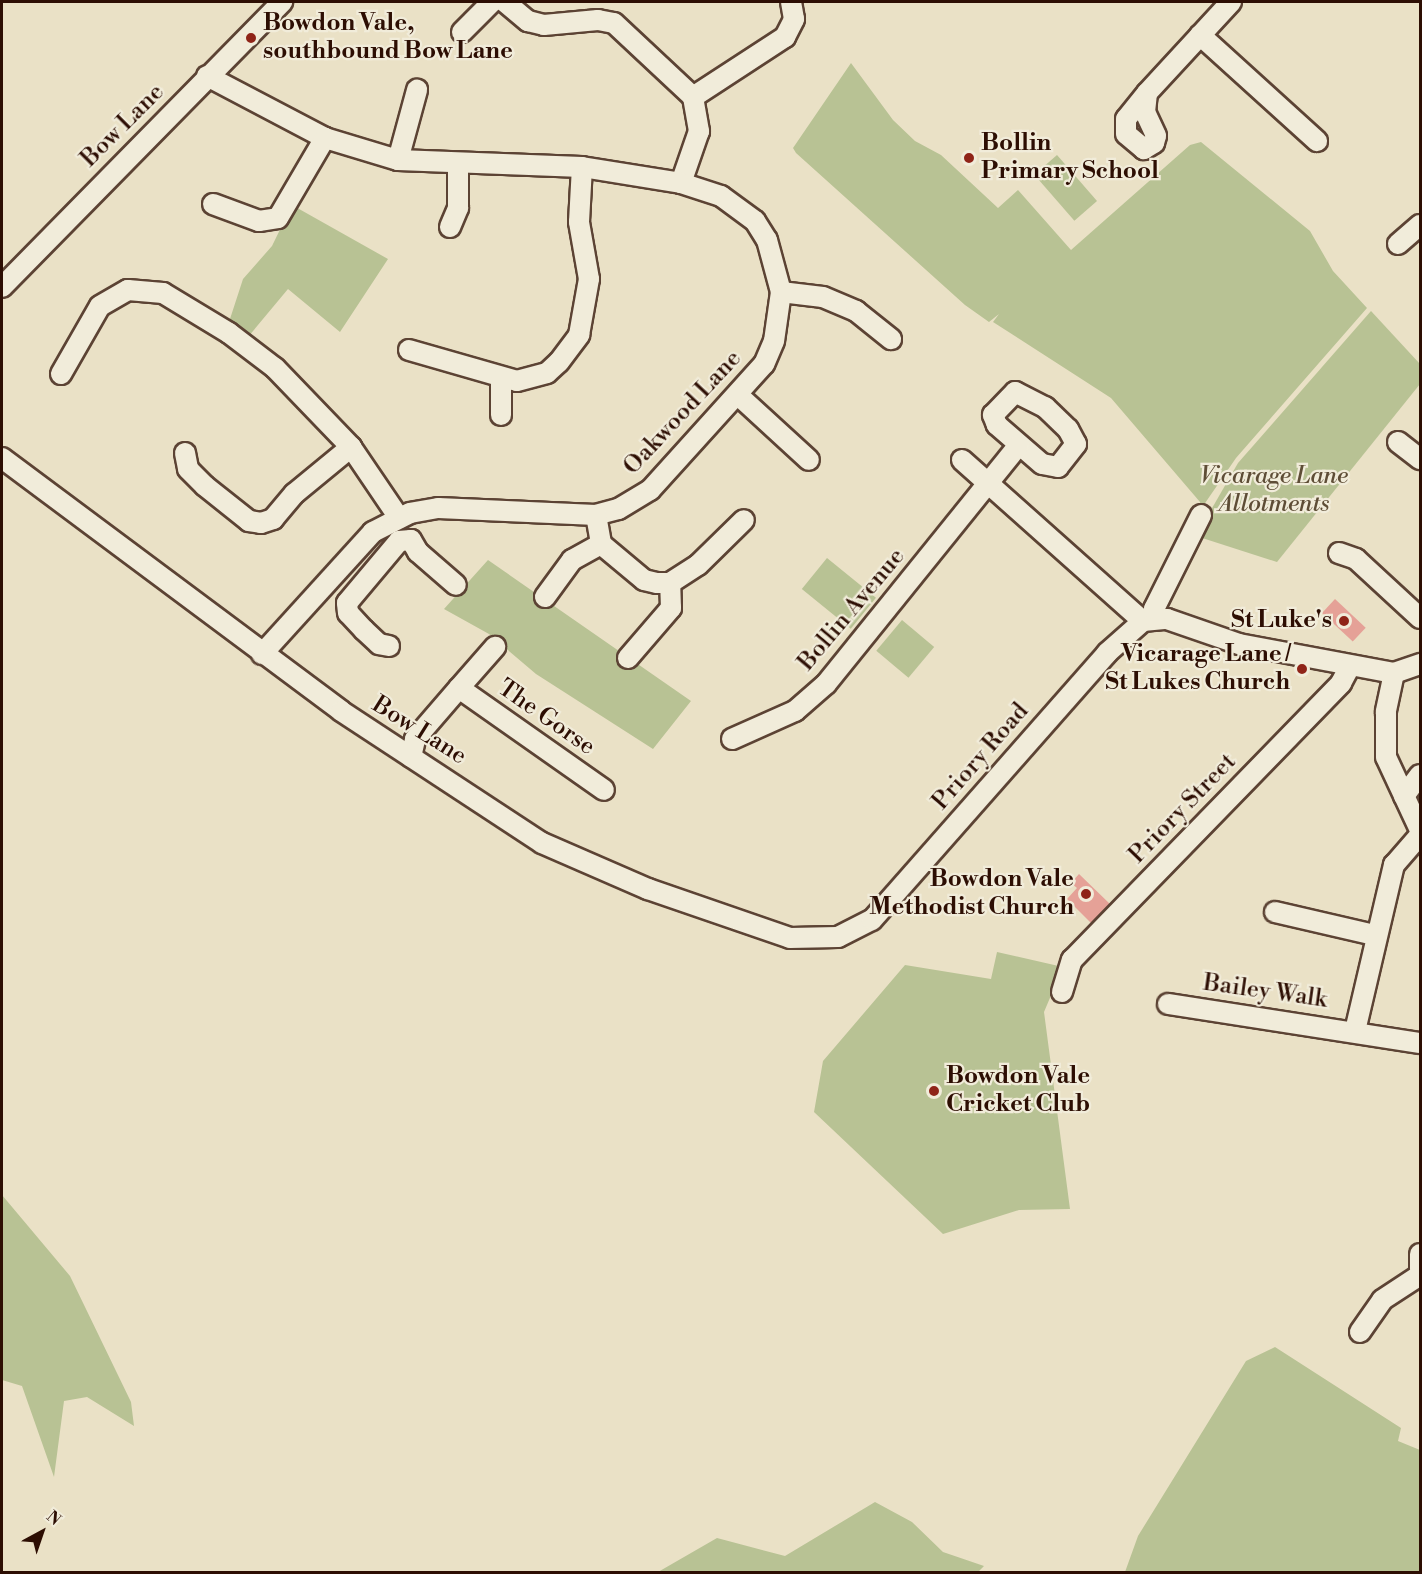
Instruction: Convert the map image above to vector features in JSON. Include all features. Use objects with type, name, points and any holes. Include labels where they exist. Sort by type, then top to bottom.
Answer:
[{"type":"street","name":"Bow Lane","points":[[2,287],[282,2]]},
{"type":"street","points":[[462,32],[492,2]]},
{"type":"street","points":[[505,2],[528,21],[544,25],[599,11],[628,32],[693,97],[699,131],[681,183]]},
{"type":"street","points":[[693,97],[785,36],[794,19],[791,2]]},
{"type":"street","points":[[1147,93],[1231,2]]},
{"type":"street","points":[[1200,35],[1317,141]]},
{"type":"street","name":"Oakwood Lane","points":[[207,76],[326,138],[398,160],[458,165],[582,167],[681,183],[721,196],[755,221],[767,240],[781,291],[774,341],[764,364],[650,490],[618,509],[596,515],[438,508],[399,518],[373,532],[262,654]]},
{"type":"street","points":[[398,160],[417,90]]},
{"type":"street","points":[[213,204],[259,221],[278,218],[326,138]]},
{"type":"street","points":[[450,227],[458,208],[458,165]]},
{"type":"street","points":[[409,350],[501,380],[517,381],[547,373],[579,335],[589,279],[579,222],[582,167]]},
{"type":"street","points":[[61,374],[100,306],[128,290],[163,293],[229,333],[275,368],[351,447],[399,518]]},
{"type":"street","points":[[781,291],[823,297],[856,310],[891,339]]},
{"type":"street","points":[[501,380],[501,415]]},
{"type":"street","points":[[738,395],[809,460]]},
{"type":"street","points":[[1398,442],[1420,459]]},
{"type":"street","name":"Bollin Avenue","points":[[732,740],[766,727],[811,699],[1018,445]]},
{"type":"street","points":[[185,453],[188,469],[205,486],[249,521],[261,523],[273,519],[294,494],[351,447]]},
{"type":"street","name":"Bow Lane","points":[[2,458],[262,654],[411,757],[543,843],[648,889],[776,936],[814,940],[859,929]]},
{"type":"street","points":[[962,460],[1149,620],[1198,627],[1239,644],[1350,666],[1394,673],[1420,664]]},
{"type":"street","points":[[596,515],[601,544],[644,580],[670,583],[698,565],[744,520]]},
{"type":"street","points":[[1149,620],[1201,515]]},
{"type":"street","points":[[389,646],[379,644],[348,613],[347,603],[363,578],[404,538],[456,585]]},
{"type":"street","points":[[545,597],[572,560],[601,544]]},
{"type":"street","points":[[1339,553],[1356,559],[1420,618]]},
{"type":"street","points":[[345,562],[363,578]]},
{"type":"street","points":[[628,658],[671,608],[670,583]]},
{"type":"street","name":"Priory Road","points":[[859,929],[884,908],[1122,638],[1149,620]]},
{"type":"street","name":"The Gorse","points":[[411,757],[415,739],[495,647]]},
{"type":"street","name":"Priory Street","points":[[1062,992],[1072,960],[1341,683],[1350,666]]},
{"type":"street","points":[[1394,673],[1386,712],[1386,757],[1420,830]]},
{"type":"street","name":"The Gorse","points":[[459,688],[604,790]]},
{"type":"street","points":[[1404,795],[1420,775]]},
{"type":"street","points":[[1355,1031],[1375,935],[1394,865],[1420,835]]},
{"type":"street","points":[[1275,912],[1375,935]]},
{"type":"street","name":"Bailey Walk","points":[[1168,1004],[1355,1031],[1420,1043]]},
{"type":"street","points":[[1420,1254],[1420,1269]]},
{"type":"street","points":[[1360,1332],[1382,1300],[1420,1275]]},
{"type":"green space","points":[[851,63],[893,120],[915,141],[941,155],[998,208],[1018,190],[1071,250],[1190,145],[1201,142],[1310,231],[1333,271],[1367,308],[1236,458],[1201,509],[1200,502],[1111,398],[993,322],[999,314],[989,322],[965,305],[796,153],[793,148]]},
{"type":"green space","points":[[1057,155],[1097,201],[1074,221],[1034,175]]},
{"type":"green space","points":[[292,205],[388,259],[340,332],[288,289],[248,337],[229,322],[243,279],[272,246]]},
{"type":"green space","name":"Vicarage Lane Allotments","points":[[1371,311],[1420,364],[1420,384],[1277,562],[1196,536],[1238,463]]},
{"type":"green space","points":[[827,558],[876,598],[851,629],[802,589]]},
{"type":"green space","points":[[488,560],[691,701],[653,749],[536,674],[489,634],[444,609]]},
{"type":"green space","points":[[902,620],[934,647],[908,678],[876,651]]},
{"type":"green space","name":"Bowdon Vale Cricket Club","points":[[997,952],[1063,967],[1044,1012],[1070,1209],[1019,1210],[943,1234],[814,1112],[823,1061],[905,965],[991,979]]},
{"type":"green space","points":[[2,1195],[70,1276],[131,1402],[134,1426],[87,1397],[64,1401],[54,1477],[22,1386],[2,1380]]},
{"type":"green space","points":[[1275,1347],[1401,1428],[1398,1441],[1420,1450],[1420,1572],[1125,1572],[1138,1536],[1246,1361]]},
{"type":"green space","points":[[875,1502],[912,1522],[943,1552],[984,1566],[978,1572],[658,1572],[717,1538],[785,1556]]},
{"type":"building","name":"St Luke's","points":[[1335,599],[1366,628],[1353,642],[1322,613]]},
{"type":"building","name":"Bowdon Vale Methodist Church","points":[[1079,874],[1110,904],[1091,923],[1067,899],[1077,888],[1071,883]]},
{"type":"place","name":"Bowdon Vale, southbound Bow Lane","points":[[251,38]]},
{"type":"place","name":"Bollin Primary School","points":[[969,158]]},
{"type":"place","name":"St Luke's","points":[[1344,621]]},
{"type":"place","name":"Vicarage Lane / St Lukes Church","points":[[1302,669]]},
{"type":"place","name":"Bowdon Vale Methodist Church","points":[[1086,894]]},
{"type":"place","name":"Bowdon Vale Cricket Club","points":[[934,1091]]}]
